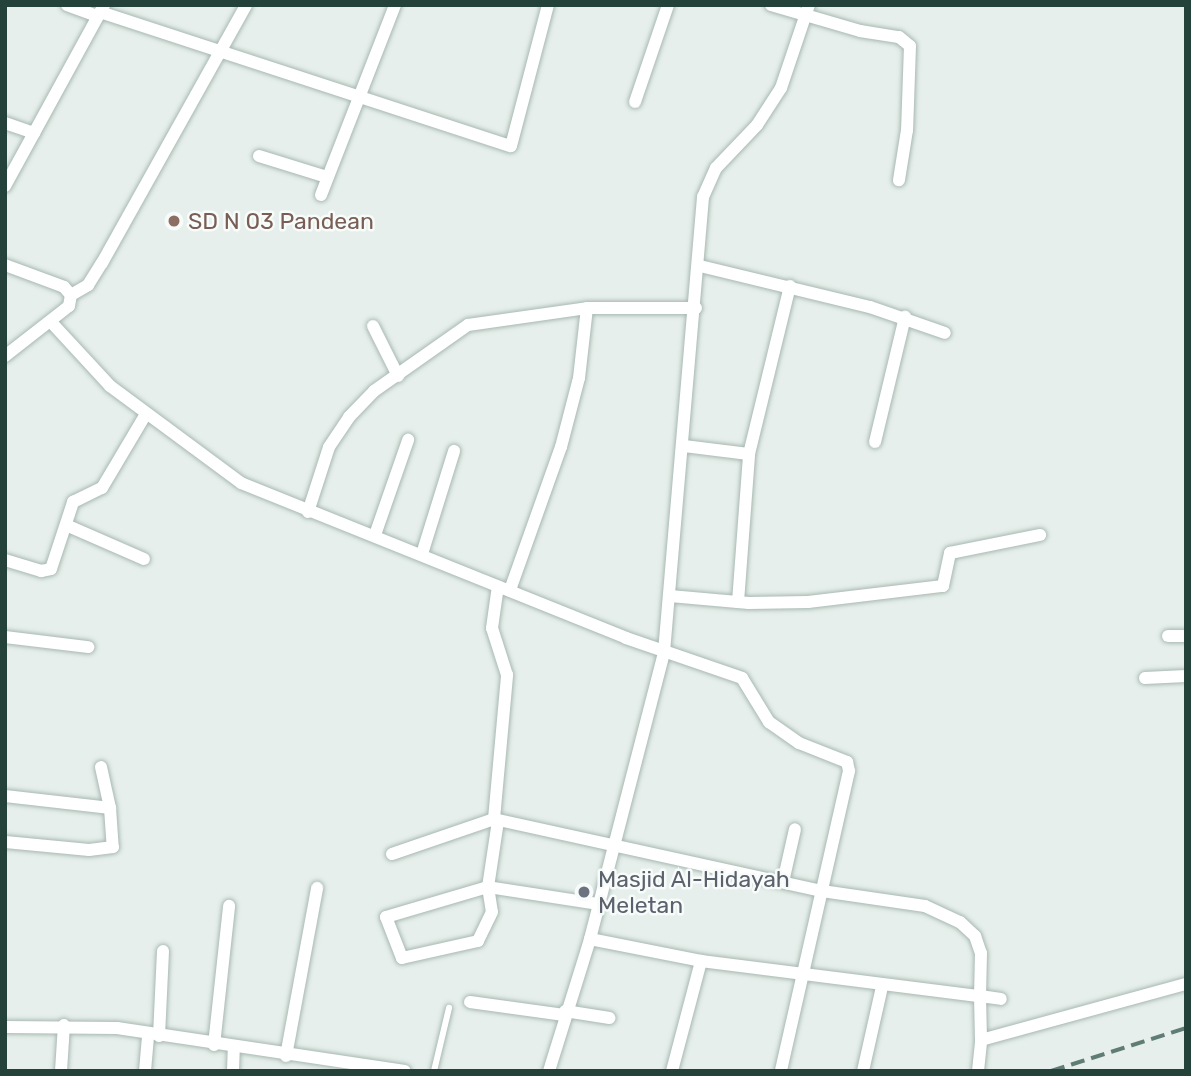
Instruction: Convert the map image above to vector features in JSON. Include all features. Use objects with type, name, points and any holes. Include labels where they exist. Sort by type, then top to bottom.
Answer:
[{"type":"street","points":[[67,5],[101,11],[513,145],[548,5]]},
{"type":"street","points":[[71,295],[85,289],[102,263],[246,5]]},
{"type":"street","points":[[635,102],[668,5]]},
{"type":"street","points":[[771,5],[807,10],[899,37],[910,46],[907,130],[899,180]]},
{"type":"street","points":[[320,195],[360,94],[390,6]]},
{"type":"street","points":[[549,1071],[590,939],[664,652],[706,187],[716,168],[770,107],[807,10]]},
{"type":"street","points":[[5,186],[101,11]]},
{"type":"street","points":[[5,123],[34,133]]},
{"type":"street","points":[[259,156],[327,177]]},
{"type":"street","points":[[5,265],[64,288],[71,295]]},
{"type":"street","points":[[700,266],[790,286],[905,317],[945,333]]},
{"type":"street","points":[[738,602],[749,454],[790,286]]},
{"type":"street","points":[[5,356],[69,306],[71,295]]},
{"type":"street","points":[[308,512],[329,447],[368,396],[468,325],[587,308],[696,308]]},
{"type":"street","points":[[587,308],[579,378],[561,447],[504,588],[492,628],[507,675],[488,887],[492,912],[478,941],[402,958],[386,917],[488,887],[598,904]]},
{"type":"street","points":[[875,442],[905,317]]},
{"type":"street","points":[[51,322],[110,386],[234,479],[308,512],[422,554],[664,652],[742,678],[769,722],[799,743],[848,764],[781,1071]]},
{"type":"street","points":[[373,326],[398,376]]},
{"type":"street","points":[[5,560],[50,570],[73,502],[102,488],[146,414]]},
{"type":"street","points":[[375,536],[408,440]]},
{"type":"street","points":[[684,446],[749,454]]},
{"type":"street","points":[[422,554],[454,451]]},
{"type":"street","points":[[66,525],[144,559]]},
{"type":"street","points":[[670,596],[738,602],[808,602],[943,586],[950,553],[1040,536]]},
{"type":"street","points":[[1168,636],[1186,636]]},
{"type":"street","points":[[5,637],[88,647]]},
{"type":"street","points":[[1145,678],[1186,676]]},
{"type":"street","points":[[5,842],[112,850],[110,808],[101,767]]},
{"type":"street","points":[[5,796],[110,808]]},
{"type":"street","points":[[392,855],[428,838],[496,820],[822,891],[925,906],[960,922],[975,936],[981,953],[981,1040],[978,1071]]},
{"type":"street","points":[[783,881],[795,829]]},
{"type":"street","points":[[286,1056],[317,888]]},
{"type":"street","points":[[214,1045],[229,905]]},
{"type":"street","points":[[590,939],[701,961],[882,987],[1001,999]]},
{"type":"street","points":[[145,1071],[154,1035],[163,951]]},
{"type":"street","points":[[672,1071],[701,961]]},
{"type":"street","points":[[981,1040],[1186,984]]},
{"type":"street","points":[[863,1071],[882,987]]},
{"type":"street","points":[[470,1002],[609,1018]]},
{"type":"street","points":[[61,1071],[64,1025]]},
{"type":"street","points":[[5,1027],[64,1025],[234,1046],[380,1070],[405,1071]]},
{"type":"street","points":[[233,1071],[234,1046]]},
{"type":"lane","points":[[434,1071],[449,1007]]},
{"type":"railway","points":[[1051,1071],[1186,1028]]},
{"type":"place","name":"SD N 03 Pandean","points":[[174,221]]},
{"type":"place","name":"Masjid Al-Hidayah Meletan","points":[[584,892]]}]
